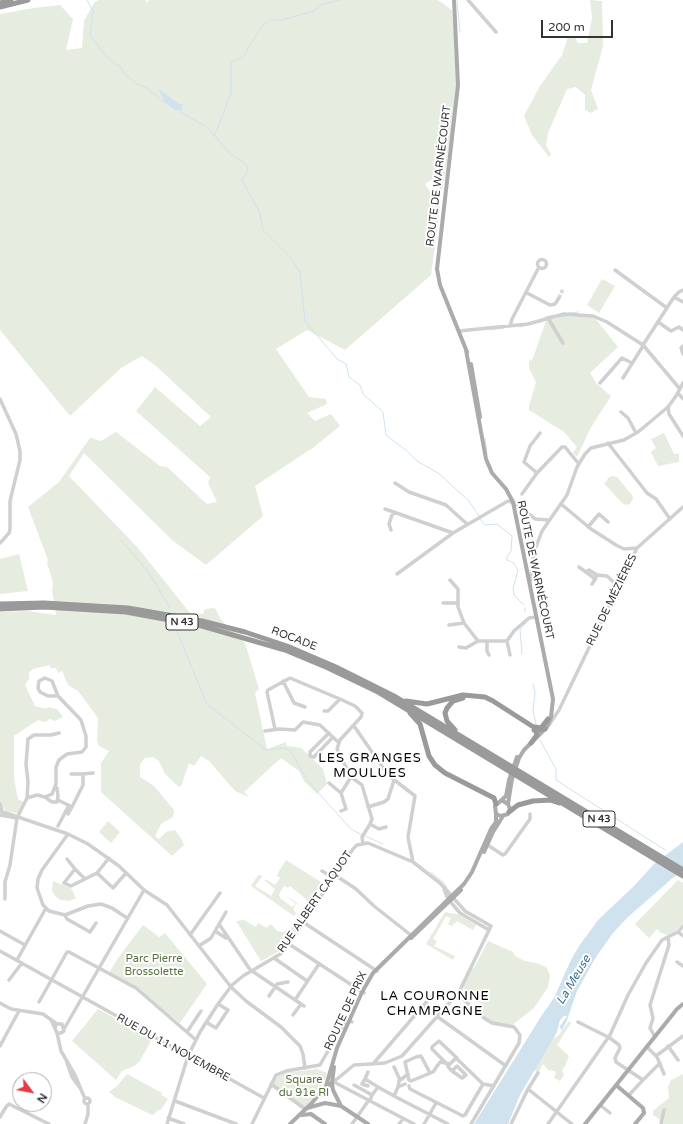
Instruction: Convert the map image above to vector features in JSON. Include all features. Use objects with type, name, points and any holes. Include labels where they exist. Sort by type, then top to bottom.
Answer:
[{"type":"highway","points":[[0,3],[11,0]]},
{"type":"highway","points":[[0,6],[28,0]]},
{"type":"highway","name":"ROCADE","points":[[1,605],[93,604],[157,612],[245,632],[287,646],[336,667],[394,696],[472,743],[505,766],[549,790],[647,851]]},
{"type":"highway","name":"N 43","points":[[1,605],[120,612],[202,626],[285,650],[328,668],[378,692],[505,766]]},
{"type":"highway","points":[[378,692],[418,720],[429,756],[435,765],[445,773],[494,798],[496,804]]},
{"type":"highway","points":[[394,696],[414,703],[427,704],[457,696],[477,696],[493,701],[529,726],[539,728],[548,719]]},
{"type":"highway","points":[[472,743],[453,728],[446,717],[446,708],[453,701],[471,698],[488,701],[541,732],[529,743]]},
{"type":"highway","points":[[529,726],[533,734],[529,743]]},
{"type":"highway","name":"N 43","points":[[518,773],[572,808],[683,870]]},
{"type":"highway","points":[[509,812],[518,805],[544,800],[555,801],[572,808]]},
{"type":"highway","name":"N 43","points":[[647,851],[683,876]]},
{"type":"main road","name":"ROUTE DE WARNÉCOURT","points":[[454,0],[458,85],[437,268],[440,285],[466,350],[488,467],[506,489],[513,502],[553,705],[552,711],[541,732]]},
{"type":"main road","name":"ROUTE DE WARNÉCOURT","points":[[541,732],[552,711],[550,685]]},
{"type":"main road","points":[[496,804],[503,801],[506,796],[508,780],[515,761],[529,743]]},
{"type":"main road","points":[[509,812],[508,804],[512,779],[519,758],[529,743]]},
{"type":"main road","points":[[503,801],[508,804]]},
{"type":"main road","name":"ROUTE DE PRIX","points":[[341,1106],[334,1095],[333,1083],[335,1063],[363,993],[376,971],[467,884],[475,872],[496,822],[496,814],[494,809],[496,804]]},
{"type":"main road","name":"ROUTE DE PRIX","points":[[486,845],[504,816],[509,812]]},
{"type":"main road","points":[[496,814],[504,816]]},
{"type":"main road","points":[[585,1124],[677,1009],[683,1004]]},
{"type":"main road","name":"ROUTE DE PRIX","points":[[324,1090],[338,1048],[351,1021]]},
{"type":"main road","points":[[330,1071],[330,1080],[333,1083]]},
{"type":"main road","name":"ROUTE DE PRIX","points":[[324,1090],[333,1083]]},
{"type":"main road","points":[[616,1085],[640,1104],[644,1110],[644,1113],[635,1124]]},
{"type":"main road","points":[[293,1124],[324,1090]]},
{"type":"main road","points":[[290,1124],[324,1090]]},
{"type":"main road","points":[[305,1109],[324,1103],[341,1106],[368,1124]]},
{"type":"main road","points":[[302,1115],[309,1113],[322,1123]]},
{"type":"street","points":[[468,0],[496,32]]},
{"type":"street","points":[[510,326],[512,319],[539,267]]},
{"type":"street","points":[[615,270],[667,308]]},
{"type":"street","points":[[623,378],[674,297],[678,292],[683,290]]},
{"type":"street","points":[[526,293],[550,305],[555,304],[559,298]]},
{"type":"street","points":[[674,297],[683,302]]},
{"type":"street","points":[[459,331],[531,324],[548,318],[570,314],[593,316],[611,324],[643,345],[673,381],[683,399]]},
{"type":"street","points":[[548,318],[563,343]]},
{"type":"street","points":[[658,322],[671,331],[679,327],[683,330]]},
{"type":"street","points":[[683,346],[680,348],[683,354]]},
{"type":"street","points":[[600,383],[622,358],[632,363]]},
{"type":"street","points":[[529,583],[537,542],[549,520],[569,490],[579,464],[592,448],[624,440],[636,433],[668,407],[682,384],[673,381]]},
{"type":"street","points":[[0,399],[16,434],[20,451],[20,462],[10,501],[10,529],[9,533],[0,543]]},
{"type":"street","points":[[668,407],[669,414],[683,436]]},
{"type":"street","points":[[0,412],[5,409]]},
{"type":"street","points":[[621,412],[628,418],[636,433]]},
{"type":"street","points":[[537,473],[524,462],[530,446],[540,433]]},
{"type":"street","points":[[608,444],[648,493],[656,500],[670,519]]},
{"type":"street","points":[[522,494],[537,473],[563,446],[579,464]]},
{"type":"street","points":[[395,483],[409,492],[446,505],[467,524]]},
{"type":"street","points":[[397,574],[452,533],[508,502],[513,502],[520,506],[534,519],[545,521],[549,520]]},
{"type":"street","points":[[561,504],[588,527],[616,546],[624,549],[636,548]]},
{"type":"street","name":"RUE DE MÉZIÈRES","points":[[541,732],[559,709],[636,548],[670,519],[681,512],[683,507]]},
{"type":"street","points":[[385,509],[452,533]]},
{"type":"street","points":[[391,530],[389,524],[393,512]]},
{"type":"street","points":[[588,527],[600,514],[608,522]]},
{"type":"street","points":[[579,567],[596,576],[608,577],[618,586]]},
{"type":"street","points":[[592,584],[596,576]]},
{"type":"street","points":[[450,580],[458,589],[458,603],[464,623],[478,641]]},
{"type":"street","points":[[443,603],[458,603]]},
{"type":"street","points":[[510,655],[507,641],[514,631],[529,618],[536,617]]},
{"type":"street","points":[[449,625],[464,623]]},
{"type":"street","points":[[459,647],[466,648],[478,641],[507,641]]},
{"type":"street","points":[[487,642],[487,652],[489,655]]},
{"type":"street","points":[[58,696],[48,696],[40,692],[38,688],[39,681],[45,678],[52,681],[58,696],[81,720],[85,729],[87,743],[82,752],[67,754],[59,760],[56,767],[58,800]]},
{"type":"street","points":[[275,729],[267,692],[283,681],[294,678],[340,698],[355,706],[362,713],[362,717],[338,742]]},
{"type":"street","points":[[283,681],[294,703],[306,707]]},
{"type":"street","points":[[324,711],[328,711],[340,698]]},
{"type":"street","points":[[553,705],[559,709]]},
{"type":"street","points":[[552,711],[559,709]]},
{"type":"street","points":[[265,731],[275,729],[295,730],[303,722],[320,725],[338,742],[339,754],[351,777],[362,786],[372,819],[362,837],[363,843]]},
{"type":"street","points":[[354,726],[388,775],[415,796],[408,837],[413,862]]},
{"type":"street","points":[[5,898],[5,882],[10,865],[17,817],[27,798],[26,752],[28,739],[34,735],[51,735],[59,733]]},
{"type":"street","points":[[329,733],[310,752],[310,756],[314,757],[333,737]]},
{"type":"street","points":[[71,774],[94,773]]},
{"type":"street","points":[[58,826],[83,785],[83,774]]},
{"type":"street","points":[[341,793],[351,777]]},
{"type":"street","points":[[368,807],[384,802],[388,799],[394,780]]},
{"type":"street","points":[[329,783],[341,793],[346,809],[341,811]]},
{"type":"street","points":[[45,797],[52,794],[56,784]]},
{"type":"street","points":[[27,798],[37,795],[45,797],[52,802],[58,800],[70,806]]},
{"type":"street","points":[[0,804],[1,811],[68,834],[88,844],[108,858],[144,890],[167,905],[231,987],[246,1001],[281,1027],[300,1046],[305,1068]]},
{"type":"street","points":[[68,814],[70,806]]},
{"type":"street","points":[[486,845],[503,855],[505,854],[530,819],[530,814]]},
{"type":"street","points":[[0,815],[17,817]]},
{"type":"street","points":[[370,824],[379,830],[386,827]]},
{"type":"street","points":[[68,834],[42,870],[38,879],[38,897],[46,908],[54,913],[65,915],[88,906],[101,904],[112,908],[127,918]]},
{"type":"street","name":"RUE ALBERT CAQUOT","points":[[168,1118],[175,1101],[188,1056],[206,1022],[218,1004],[231,987],[251,971],[282,953],[353,849],[363,843],[375,845],[413,862],[442,886],[450,899],[490,928],[459,992]]},
{"type":"street","points":[[75,869],[64,883],[71,886],[96,874],[108,858]]},
{"type":"street","points":[[67,859],[85,879]]},
{"type":"street","points":[[322,872],[335,875],[356,889],[374,906],[412,936]]},
{"type":"street","points":[[96,874],[113,888],[126,873]]},
{"type":"street","points":[[59,1033],[69,1022],[144,890]]},
{"type":"street","points":[[190,935],[220,893]]},
{"type":"street","points":[[17,960],[46,908]]},
{"type":"street","points":[[199,946],[210,938],[226,912]]},
{"type":"street","points":[[65,915],[67,919],[89,933],[96,923]]},
{"type":"street","points":[[302,922],[376,971]]},
{"type":"street","points":[[219,924],[251,971],[303,1005],[294,1015]]},
{"type":"street","points":[[548,1124],[608,1037],[646,963],[662,940],[678,932],[683,926]]},
{"type":"street","points":[[0,931],[25,945]]},
{"type":"street","points":[[215,931],[229,939]]},
{"type":"street","points":[[678,932],[683,936]]},
{"type":"street","points":[[655,1037],[650,1028],[653,1018],[650,1004],[669,944],[668,937]]},
{"type":"street","points":[[289,944],[363,993]]},
{"type":"street","name":"RUE DU 11 NOVEMBRE","points":[[0,951],[264,1098]]},
{"type":"street","points":[[39,1002],[67,952],[136,988],[196,1040]]},
{"type":"street","points":[[274,958],[308,981]]},
{"type":"street","points":[[678,962],[683,966]]},
{"type":"street","points":[[9,980],[22,963]]},
{"type":"street","points":[[295,1000],[319,964]]},
{"type":"street","points":[[269,996],[275,986],[288,982]]},
{"type":"street","points":[[373,1064],[424,1007],[435,992]]},
{"type":"street","points":[[414,1124],[333,1083],[354,1065],[381,1063],[402,1056],[459,992],[465,1001],[488,1021],[511,1026],[518,1032],[519,1043],[471,1124]]},
{"type":"street","points":[[0,1003],[19,1011],[39,1013],[56,1026],[59,1033],[61,1051],[75,1074],[80,1089],[86,1099],[84,1102],[88,1104],[88,1114],[85,1124]]},
{"type":"street","points":[[206,1022],[216,1028],[228,1010],[218,1004]]},
{"type":"street","points":[[424,1007],[506,1066]]},
{"type":"street","points":[[0,1046],[19,1011]]},
{"type":"street","points":[[187,1032],[201,1011]]},
{"type":"street","points":[[252,1124],[276,1075],[282,1072],[320,1065],[338,1034],[351,1021]]},
{"type":"street","points":[[56,1026],[69,1022]]},
{"type":"street","points":[[578,1022],[608,1037],[619,1045],[620,1048],[615,1060],[628,1071],[643,1080]]},
{"type":"street","points":[[62,1024],[64,1029]]},
{"type":"street","points":[[656,1056],[683,1036]]},
{"type":"street","points":[[452,1071],[432,1049],[439,1041],[483,1084],[494,1086]]},
{"type":"street","points":[[668,1046],[678,1060]]},
{"type":"street","points":[[647,1047],[656,1056],[664,1074]]},
{"type":"street","points":[[430,1073],[421,1056],[405,1062],[410,1088],[436,1103],[464,1116],[483,1084]]},
{"type":"street","points":[[398,1087],[430,1073],[440,1062],[450,1064],[455,1059],[458,1059]]},
{"type":"street","points":[[629,1095],[660,1063]]},
{"type":"street","points":[[394,1067],[400,1080]]},
{"type":"street","points":[[368,1072],[362,1084],[368,1086]]},
{"type":"street","points":[[394,1096],[400,1080],[408,1074]]},
{"type":"street","points":[[511,1124],[528,1089],[538,1074]]},
{"type":"street","points":[[365,1079],[382,1091],[448,1124]]},
{"type":"street","points":[[271,1084],[305,1109]]},
{"type":"street","points":[[354,1085],[372,1095]]},
{"type":"street","points":[[352,1124],[378,1087]]},
{"type":"street","points":[[528,1089],[572,1124]]},
{"type":"street","points":[[175,1101],[236,1124]]},
{"type":"street","points":[[424,1124],[436,1103]]},
{"type":"street","points":[[0,1117],[9,1104],[49,1124]]},
{"type":"street","points":[[600,1105],[610,1113]]},
{"type":"street","points":[[661,1124],[664,1110]]},
{"type":"street","points":[[168,1124],[168,1118],[184,1124]]},
{"type":"street","points":[[399,1124],[403,1119]]},
{"type":"green space","points":[[98,0],[146,0],[147,3],[149,0],[438,0],[452,10],[457,74],[453,121],[442,192],[434,178],[425,184],[440,207],[431,275],[345,350],[307,330],[276,349],[309,397],[326,399],[327,404],[307,413],[315,421],[331,414],[340,426],[314,447],[255,486],[263,516],[206,565],[172,540],[84,453],[69,476],[138,548],[190,613],[203,614],[205,609],[215,608],[221,620],[245,643],[259,689],[255,693],[267,749],[286,742],[287,746],[301,748],[323,769],[327,784],[317,794],[304,781],[299,771],[281,758],[244,792],[249,797],[235,791],[209,761],[201,756],[194,766],[189,763],[181,786],[179,787],[165,774],[159,761],[153,757],[145,758],[140,764],[140,777],[154,786],[174,810],[173,817],[161,824],[155,836],[159,839],[166,832],[175,830],[184,845],[172,856],[101,792],[101,763],[109,751],[99,746],[97,740],[98,718],[78,691],[68,685],[62,671],[58,673],[56,668],[50,668],[50,665],[33,669],[29,673],[29,679],[25,685],[35,706],[46,709],[48,707],[57,709],[63,717],[55,721],[50,719],[45,722],[38,720],[14,736],[14,779],[18,799],[23,802],[18,813],[6,811],[0,803],[0,612],[28,611],[56,615],[52,591],[53,582],[47,563],[48,560],[28,507],[59,482],[90,438],[101,441],[116,432],[160,466],[167,467],[207,504],[217,502],[208,483],[210,477],[136,411],[155,387],[200,426],[211,417],[156,366],[142,356],[121,368],[70,416],[0,330],[0,14],[60,5],[73,19],[66,50],[82,48],[84,21],[94,3]]},
{"type":"green space","points":[[590,0],[602,1],[603,46],[591,90],[598,109],[591,113],[585,110],[585,95],[576,87],[567,89],[548,133],[546,145],[551,154],[549,157],[532,135],[524,116],[540,86],[562,55],[568,37],[574,36],[578,43],[587,43],[592,18]]},
{"type":"green space","points":[[602,279],[615,286],[599,313],[587,305]]},
{"type":"green space","points":[[567,315],[581,315],[595,318],[618,347],[590,373],[597,384],[611,396],[590,429],[577,457],[573,453],[577,447],[564,432],[529,410],[536,382],[529,368],[529,362],[533,358],[546,321]]},
{"type":"green space","points":[[664,433],[674,454],[679,454],[679,462],[658,466],[651,452],[656,448],[651,439]]},
{"type":"green space","points":[[611,476],[617,477],[632,495],[633,499],[630,504],[626,505],[622,503],[603,482],[606,483],[608,478]]},
{"type":"green space","points":[[19,554],[28,591],[0,594],[0,559]]},
{"type":"green space","points":[[108,821],[120,832],[111,843],[99,832]]},
{"type":"green space","points":[[286,860],[326,884],[321,888],[302,920],[297,916],[303,913],[310,902],[307,902],[306,899],[290,886],[288,888],[284,886],[279,894],[280,898],[292,907],[296,904],[285,895],[297,903],[293,909],[296,913],[294,916],[251,886],[258,875],[261,875],[262,877],[255,886],[271,896],[275,889],[265,881],[265,879],[275,885],[280,878],[277,876],[278,873]]},
{"type":"green space","points":[[678,880],[683,883],[683,923],[676,931],[668,935],[661,933],[657,929],[649,938],[635,924]]},
{"type":"green space","points":[[53,881],[71,888],[76,898],[69,901],[61,900],[56,897],[52,891]]},
{"type":"green space","points":[[445,912],[460,915],[476,925],[473,930],[457,921],[452,926],[448,924],[451,918],[446,916],[433,939],[437,941],[434,946],[455,956],[453,960],[426,944]]},
{"type":"green space","points":[[244,920],[256,927],[258,923],[267,928],[269,925],[272,925],[277,931],[284,932],[287,929],[291,929],[298,921],[300,922],[283,949],[261,961],[236,921]]},
{"type":"green space","name":"Parc Pierre Brossolette","points":[[143,925],[159,937],[165,933],[207,984],[180,1023],[137,988],[109,973],[118,958]]},
{"type":"green space","points":[[488,941],[513,952],[515,956],[525,961],[546,967],[550,975],[548,987],[534,1008],[511,1026],[492,1023],[476,1012],[482,1005],[461,986],[471,967],[474,968]]},
{"type":"green space","points":[[98,1009],[152,1039],[140,1061],[134,1066],[122,1071],[116,1080],[72,1041]]},
{"type":"green space","points":[[569,1021],[571,1023],[557,1045],[569,1056],[562,1070],[564,1075],[560,1081],[554,1078],[556,1073],[555,1071],[548,1070],[543,1064],[538,1073],[533,1069],[548,1041],[558,1036]]},
{"type":"green space","name":"Square du 91e RI","points":[[317,1069],[327,1073],[326,1077],[321,1088],[305,1108],[273,1084],[278,1076],[283,1073]]},
{"type":"green space","points":[[127,1074],[162,1093],[161,1095],[168,1099],[161,1110],[158,1110],[153,1115],[150,1114],[115,1097],[109,1092],[117,1086]]},
{"type":"green space","points":[[683,1074],[683,1124],[663,1124],[664,1118],[659,1119],[653,1115],[653,1111],[669,1098],[668,1087],[671,1080]]},
{"type":"water","points":[[159,89],[179,104],[183,104],[182,111],[175,110],[164,102]]},
{"type":"water","name":"La Meuse","points":[[683,842],[683,869],[628,917],[613,933],[596,957],[577,991],[566,1023],[561,1031],[560,1026],[567,1016],[564,1016],[560,1020],[557,1032],[520,1095],[508,1124],[474,1124],[554,998],[579,946],[598,920],[634,886],[654,864]]},
{"type":"waterway","points":[[87,0],[93,11],[90,35],[105,55],[115,64],[120,66],[123,72],[137,84],[145,87],[165,103]]},
{"type":"waterway","points":[[215,135],[231,93],[231,62],[243,57],[261,27],[270,20],[282,20],[314,11],[321,5],[339,0]]},
{"type":"waterway","points":[[457,1],[460,32]]},
{"type":"waterway","points":[[180,112],[205,126]]},
{"type":"waterway","points":[[208,128],[230,154],[245,163],[248,170],[242,180],[260,213],[263,230],[289,256],[300,272],[305,321],[337,359],[346,364],[349,377],[360,385],[363,394],[383,412],[386,435],[407,451],[417,461],[438,473],[469,501],[479,516]]},
{"type":"waterway","points":[[569,313],[578,312]]},
{"type":"waterway","points":[[545,317],[554,315]]},
{"type":"waterway","points":[[560,317],[567,316]]},
{"type":"waterway","points":[[520,327],[543,321]]},
{"type":"waterway","points":[[490,330],[504,328]]},
{"type":"waterway","points":[[485,438],[487,454]]},
{"type":"waterway","points":[[480,519],[485,525],[497,524],[512,536],[511,551],[507,557],[507,560],[514,563],[518,570],[513,589],[514,595],[524,605]]},
{"type":"waterway","points":[[121,540],[149,573],[170,608]]},
{"type":"waterway","points":[[522,654],[520,630],[526,623]]},
{"type":"waterway","points":[[174,624],[207,704],[266,750],[282,748],[290,750],[307,780],[351,829],[362,835]]},
{"type":"waterway","points":[[533,684],[535,692],[533,711],[536,724]]},
{"type":"waterway","points":[[540,740],[556,769],[556,780],[665,850]]},
{"type":"waterway","points":[[365,836],[383,844]]},
{"type":"waterway","points":[[431,872],[443,882],[447,888]]},
{"type":"tunnel","points":[[559,298],[563,289]]},
{"type":"district","name":"LES GRANGES MOULUES","points":[[370,766]]},
{"type":"district","name":"LA COURONNE CHAMPAGNE","points":[[435,1004]]}]
